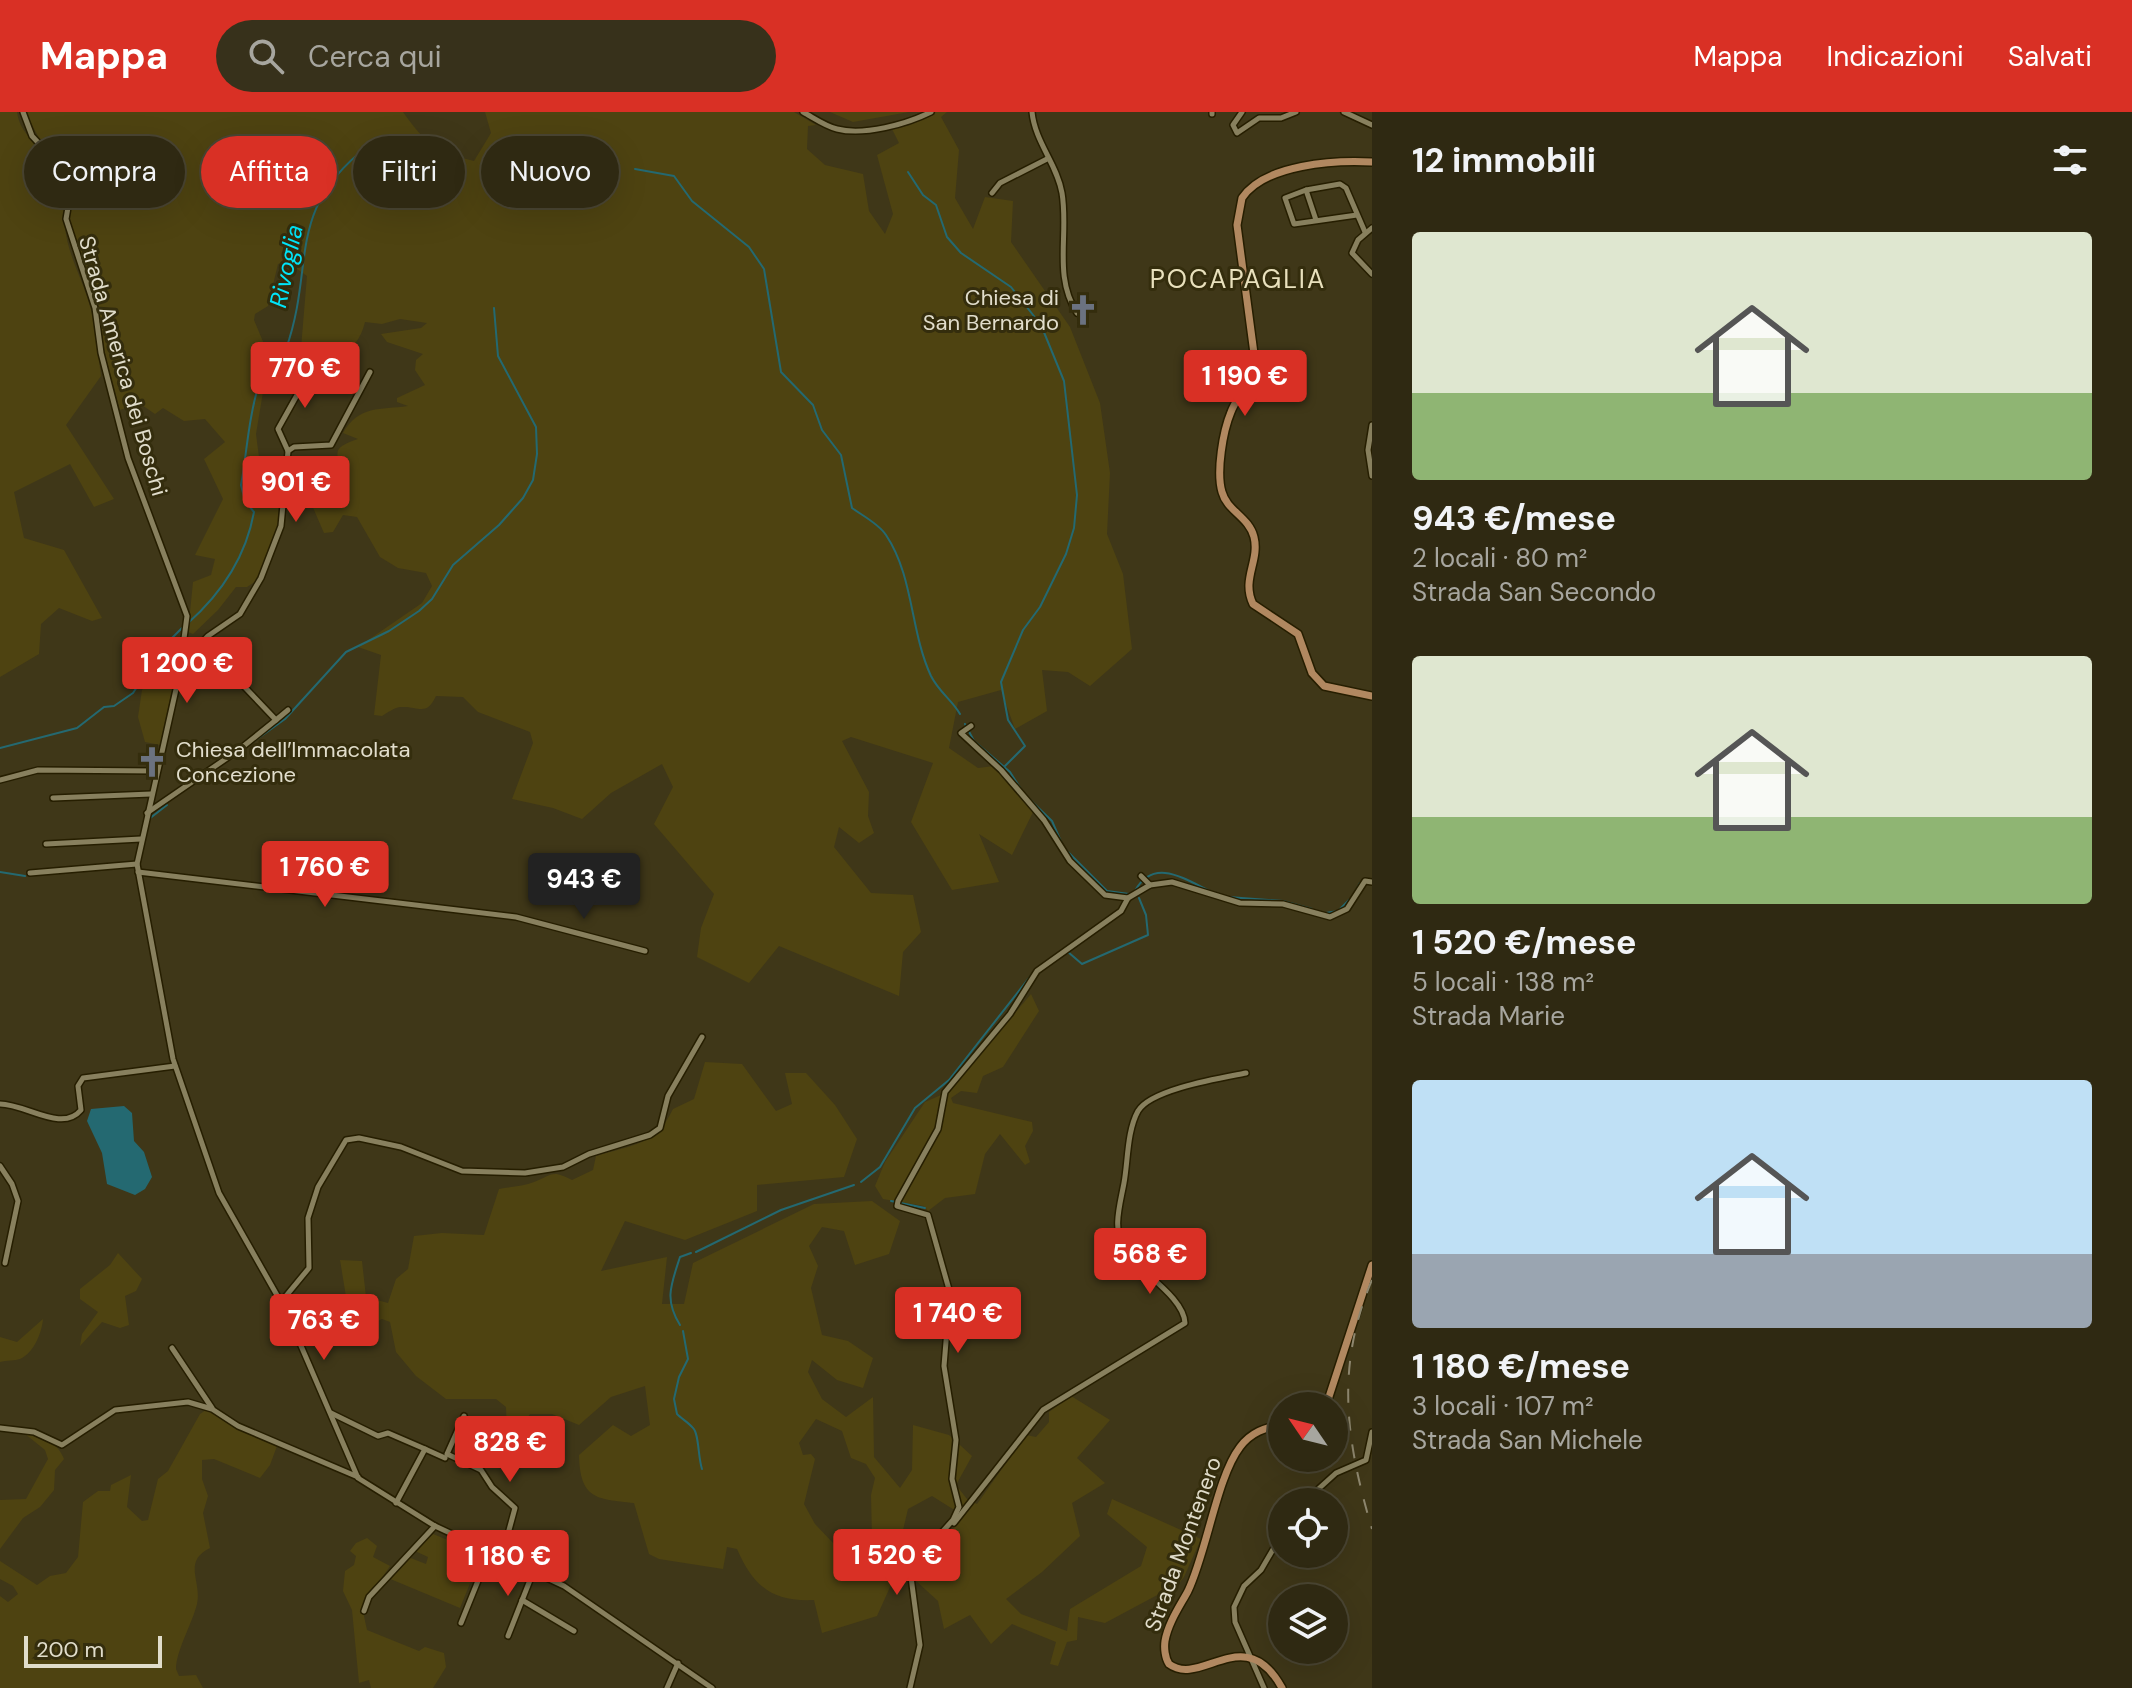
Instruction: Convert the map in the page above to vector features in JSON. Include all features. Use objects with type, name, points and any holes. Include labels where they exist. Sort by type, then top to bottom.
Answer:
[{"type":"main road","points":[[1372,162],[1320,162],[1263,180],[1242,198],[1237,225],[1255,361],[1251,377],[1227,424],[1220,486],[1224,498],[1254,535],[1254,554],[1247,578],[1253,604],[1298,634],[1312,673],[1324,686],[1372,696]]},
{"type":"main road","points":[[1331,1392],[1372,1265]]},
{"type":"main road","name":"Strada Montenero","points":[[1194,1680],[1181,1675],[1168,1663],[1166,1636],[1197,1569],[1236,1453],[1257,1432],[1268,1428]]},
{"type":"main road","points":[[1221,1672],[1235,1663],[1253,1661],[1269,1668],[1282,1688]]},
{"type":"street","name":"Strada America dei Boschi","points":[[23,112],[32,136],[68,175],[71,190],[66,219],[95,308],[101,353],[128,458],[187,620],[181,665],[137,864],[175,1066],[219,1193],[281,1302],[358,1478]]},
{"type":"street","points":[[803,112],[833,128],[852,131],[909,121],[931,112]]},
{"type":"street","points":[[1032,112],[1038,140],[1061,189],[1063,286],[1077,313]]},
{"type":"street","points":[[1242,112],[1233,125],[1237,133],[1259,118],[1281,118],[1296,112]]},
{"type":"street","points":[[1344,112],[1372,125]]},
{"type":"street","points":[[992,193],[1000,183],[1047,159]]},
{"type":"street","points":[[1357,215],[1294,224],[1285,198],[1306,190],[1343,185],[1365,232]]},
{"type":"street","points":[[1306,190],[1316,220]]},
{"type":"street","points":[[1372,228],[1365,232],[1352,253],[1372,274]]},
{"type":"street","points":[[276,720],[237,679],[213,678],[181,665],[208,636],[233,622],[261,578],[281,526],[288,451],[278,429],[311,370]]},
{"type":"street","points":[[288,451],[294,447],[331,445],[370,372]]},
{"type":"street","points":[[1372,425],[1368,450],[1372,476]]},
{"type":"street","points":[[147,813],[222,763],[288,710]]},
{"type":"street","points":[[971,726],[961,733],[965,739],[992,760],[1035,809],[1070,861],[1105,895],[1128,898]]},
{"type":"street","points":[[0,780],[38,770],[157,771]]},
{"type":"street","points":[[53,798],[151,794]]},
{"type":"street","points":[[46,844],[141,839]]},
{"type":"street","points":[[30,873],[137,864]]},
{"type":"street","points":[[138,872],[516,917],[645,951]]},
{"type":"street","points":[[910,1688],[920,1645],[911,1577],[924,1552],[953,1520],[959,1507],[952,1479],[956,1440],[944,1366],[949,1286],[928,1215],[897,1206],[938,1129],[945,1092],[1010,1014],[1043,964],[1121,911],[1128,898],[1145,880],[1172,882],[1240,903],[1283,904],[1330,917],[1347,909],[1365,881],[1372,882]]},
{"type":"street","points":[[281,1302],[309,1268],[308,1218],[323,1176],[346,1140],[359,1138],[401,1147],[462,1171],[525,1173],[563,1167],[589,1154],[650,1135],[660,1128],[668,1096],[702,1037]]},
{"type":"street","points":[[0,1104],[22,1106],[47,1118],[65,1119],[77,1115],[82,1107],[78,1086],[83,1078],[175,1066]]},
{"type":"street","points":[[941,1533],[970,1506],[1043,1410],[1185,1323],[1177,1305],[1146,1269],[1125,1252],[1120,1241],[1118,1219],[1131,1135],[1143,1105],[1157,1096],[1246,1073]]},
{"type":"street","points":[[0,1166],[12,1184],[18,1201],[5,1263]]},
{"type":"street","points":[[172,1348],[212,1409]]},
{"type":"street","points":[[0,1428],[41,1434],[62,1445],[119,1408],[180,1401],[212,1409],[238,1426],[358,1478],[435,1526],[534,1570],[602,1610],[712,1688]]},
{"type":"street","points":[[330,1413],[378,1436],[388,1433],[445,1458]]},
{"type":"street","points":[[464,1416],[447,1454],[481,1470],[492,1487],[515,1508],[502,1556]]},
{"type":"street","points":[[1319,1488],[1336,1473],[1366,1460],[1372,1432]]},
{"type":"street","points":[[396,1503],[425,1449]]},
{"type":"street","points":[[364,1611],[369,1597],[435,1526]]},
{"type":"street","points":[[461,1623],[490,1551]]},
{"type":"street","points":[[1264,1688],[1235,1622],[1234,1607],[1244,1586],[1261,1570],[1268,1558]]},
{"type":"street","points":[[508,1636],[534,1570]]},
{"type":"street","points":[[522,1600],[574,1631]]},
{"type":"street","points":[[667,1688],[678,1663]]},
{"type":"shaded area","points":[[0,112],[17,112],[28,136],[24,136],[24,208],[66,208],[67,238],[96,334],[101,376],[66,425],[114,499],[94,507],[70,464],[14,492],[24,538],[64,550],[102,618],[92,621],[59,608],[41,624],[39,654],[0,677]]},
{"type":"shaded area","points":[[25,112],[403,112],[423,136],[353,136],[353,208],[465,208],[465,158],[474,161],[481,149],[481,208],[619,208],[619,136],[489,136],[485,112],[794,112],[816,125],[808,126],[807,149],[825,165],[863,174],[869,211],[885,234],[893,214],[877,155],[899,143],[891,127],[935,112],[947,112],[941,117],[959,150],[955,198],[973,229],[985,197],[1013,201],[1011,242],[1070,327],[1100,403],[1110,473],[1107,534],[1123,574],[1132,649],[1090,686],[1068,672],[1042,670],[1047,711],[1015,729],[1001,690],[958,702],[949,748],[978,768],[994,766],[1033,812],[1012,855],[979,834],[999,882],[952,890],[911,822],[933,763],[851,737],[842,741],[869,792],[868,816],[874,833],[859,843],[839,827],[834,847],[871,893],[913,895],[921,932],[903,952],[899,996],[779,946],[749,983],[697,957],[701,928],[714,894],[654,824],[673,787],[662,764],[611,793],[582,819],[553,808],[512,799],[533,743],[530,732],[478,712],[463,697],[436,696],[429,706],[422,709],[399,707],[382,716],[374,715],[381,655],[358,647],[422,603],[432,586],[426,573],[398,568],[380,557],[357,517],[343,515],[333,532],[324,533],[311,503],[338,477],[339,450],[358,439],[343,433],[349,424],[371,410],[408,406],[397,402],[397,398],[425,385],[415,370],[416,360],[423,354],[387,342],[381,334],[421,328],[427,323],[400,319],[382,324],[365,322],[350,348],[335,356],[305,364],[300,360],[307,276],[287,262],[278,264],[268,306],[255,314],[254,320],[269,356],[256,434],[260,465],[278,489],[280,520],[267,562],[256,581],[247,587],[236,587],[193,634],[188,632],[193,582],[211,575],[215,559],[195,555],[223,499],[204,459],[225,442],[205,419],[184,421],[163,408],[155,414],[139,403],[120,410],[104,351],[99,307],[71,231],[69,217],[70,208],[185,208],[185,136],[38,136]]},
{"type":"shaded area","points":[[830,112],[909,112],[853,122]]},
{"type":"shaded area","points":[[172,655],[179,657],[160,745],[145,742],[138,717],[142,690]]},
{"type":"shaded area","points":[[1031,994],[1039,1011],[1003,1067],[983,1076],[977,1093],[961,1091],[951,1098],[953,1103],[1032,1122],[1033,1131],[1025,1146],[1030,1162],[1025,1165],[1000,1134],[985,1154],[975,1194],[945,1198],[928,1211],[924,1206],[883,1199],[875,1186],[885,1162],[925,1102],[948,1092]]},
{"type":"shaded area","points":[[705,1062],[742,1064],[776,1111],[792,1104],[785,1073],[806,1073],[835,1105],[857,1139],[844,1177],[757,1185],[757,1211],[685,1240],[625,1221],[601,1271],[667,1257],[662,1304],[684,1304],[693,1263],[814,1204],[872,1201],[900,1221],[889,1254],[855,1265],[844,1231],[822,1227],[809,1246],[818,1266],[811,1288],[822,1335],[848,1341],[873,1358],[863,1388],[837,1380],[812,1360],[808,1372],[822,1399],[846,1417],[873,1397],[874,1457],[900,1488],[912,1470],[913,1425],[949,1435],[972,1456],[956,1485],[967,1499],[977,1504],[1026,1435],[1036,1437],[1049,1422],[1049,1412],[1071,1396],[1110,1420],[1077,1458],[1105,1483],[1072,1503],[1080,1536],[1042,1572],[1006,1599],[1021,1614],[1067,1631],[1070,1609],[1141,1566],[1147,1547],[1107,1514],[1112,1499],[1201,1539],[1184,1577],[1169,1595],[1161,1593],[1105,1623],[1078,1617],[1077,1640],[1067,1642],[1058,1666],[1050,1664],[1056,1642],[1012,1624],[991,1644],[970,1615],[944,1629],[938,1601],[915,1580],[919,1568],[964,1516],[932,1496],[908,1509],[903,1530],[911,1546],[906,1583],[891,1585],[877,1616],[822,1633],[814,1600],[786,1598],[766,1589],[750,1573],[737,1549],[727,1547],[723,1569],[659,1559],[649,1554],[634,1503],[600,1498],[587,1488],[580,1470],[579,1455],[613,1425],[631,1436],[650,1425],[645,1386],[611,1397],[579,1425],[552,1414],[530,1414],[514,1438],[507,1439],[506,1407],[496,1399],[446,1399],[416,1376],[396,1352],[390,1322],[382,1319],[369,1325],[362,1338],[353,1339],[340,1260],[362,1261],[366,1297],[388,1303],[396,1279],[408,1269],[414,1236],[442,1233],[484,1235],[499,1189],[530,1183],[552,1174],[572,1180],[593,1170],[596,1156],[651,1137],[673,1109],[694,1099]],"holes":[[[816,1419],[842,1431],[851,1458],[866,1464],[875,1478],[871,1495],[872,1538],[854,1565],[815,1524],[804,1504],[815,1459],[811,1454],[803,1455],[799,1443]]]},
{"type":"shaded area","points":[[118,1253],[142,1279],[136,1291],[125,1296],[129,1325],[120,1328],[102,1322],[80,1346],[82,1334],[98,1312],[80,1299],[80,1289],[110,1265]]},
{"type":"shaded area","points":[[43,1319],[39,1336],[25,1356],[0,1362],[0,1337],[17,1342]]},
{"type":"shaded area","points":[[206,1410],[277,1446],[270,1465],[260,1478],[214,1459],[202,1460],[202,1479],[208,1496],[203,1513],[210,1548],[197,1559],[195,1566],[197,1604],[176,1669],[179,1676],[196,1675],[203,1688],[0,1688],[0,1596],[8,1602],[18,1594],[13,1586],[0,1579],[0,1561],[37,1585],[50,1576],[66,1573],[78,1557],[83,1502],[98,1491],[110,1491],[111,1485],[131,1475],[127,1507],[142,1521],[148,1520],[158,1479],[168,1471],[200,1414]]},
{"type":"shaded area","points":[[24,1433],[48,1441],[58,1448],[64,1459],[55,1470],[54,1490],[40,1507],[23,1518],[0,1549],[0,1500],[26,1499],[48,1459],[45,1450]]},
{"type":"shaded area","points":[[433,1534],[482,1554],[460,1608],[388,1578],[408,1557],[426,1564],[428,1557],[415,1551]]},
{"type":"shaded area","points":[[367,1538],[377,1546],[373,1557],[390,1566],[362,1607],[367,1630],[419,1651],[425,1647],[444,1653],[446,1667],[433,1688],[371,1688],[369,1680],[359,1683],[352,1610],[343,1591],[345,1571],[354,1565],[356,1556],[350,1551],[356,1543]]},
{"type":"water","points":[[124,1106],[132,1113],[134,1141],[144,1152],[152,1177],[145,1189],[135,1195],[107,1184],[102,1153],[87,1121],[91,1109]]},
{"type":"waterway","name":"Rivoglia","points":[[187,624],[221,587],[245,544],[254,512],[245,501],[241,485],[258,388],[286,349],[295,319],[313,216],[324,193],[353,160]]},
{"type":"waterway","points":[[635,169],[674,176],[692,201],[749,247],[764,269],[781,372],[813,405],[822,430],[841,455],[852,508],[879,527],[895,551],[907,586],[924,659],[938,687],[960,714]]},
{"type":"waterway","points":[[908,172],[923,195],[936,205],[947,237],[961,253],[1011,287],[1041,325],[1064,381],[1077,495],[1074,528],[1066,554],[1040,607],[1023,630],[1001,682],[1008,720],[1025,746],[1005,766]]},
{"type":"waterway","points":[[198,781],[285,719],[346,652],[389,631],[419,611],[432,599],[453,565],[499,525],[523,498],[533,480],[537,454],[536,427],[498,356],[494,308]]},
{"type":"waterway","name":"Rivoglia","points":[[0,748],[77,728],[104,707],[114,706],[133,693],[165,645],[182,628]]},
{"type":"waterway","points":[[965,724],[974,741],[1010,772],[1024,794],[1052,821],[1062,844]]},
{"type":"waterway","points":[[149,819],[167,805]]},
{"type":"waterway","points":[[1065,849],[1107,891],[1129,894]]},
{"type":"waterway","points":[[0,872],[25,876]]},
{"type":"waterway","points":[[1135,891],[1151,875],[1161,873],[1182,877],[1214,893]]},
{"type":"waterway","points":[[1354,894],[1360,883],[1372,879]]},
{"type":"waterway","points":[[1228,897],[1283,901],[1312,909]]},
{"type":"waterway","points":[[1068,952],[1082,964],[1148,935],[1146,915],[1139,898]]},
{"type":"waterway","points":[[1326,913],[1338,911],[1350,899]]},
{"type":"waterway","points":[[861,1182],[880,1167],[915,1108],[949,1080],[1033,973]]},
{"type":"waterway","points":[[696,1252],[781,1210],[854,1185]]},
{"type":"waterway","points":[[891,1201],[925,1208]]},
{"type":"waterway","points":[[680,1325],[672,1307],[671,1292],[680,1257],[691,1253]]},
{"type":"waterway","points":[[683,1331],[688,1359],[679,1377],[674,1399],[677,1414],[695,1431],[702,1469]]},
{"type":"railway","points":[[1372,1280],[1353,1343],[1348,1404],[1356,1465],[1372,1529]]},
{"type":"place","name":"Chiesa di San Bernardo","points":[[1083,310]]},
{"type":"place","name":"Chiesa dell′Immacolata Concezione","points":[[152,762]]},
{"type":"district","name":"POCAPAGLIA","points":[[1238,279]]}]
